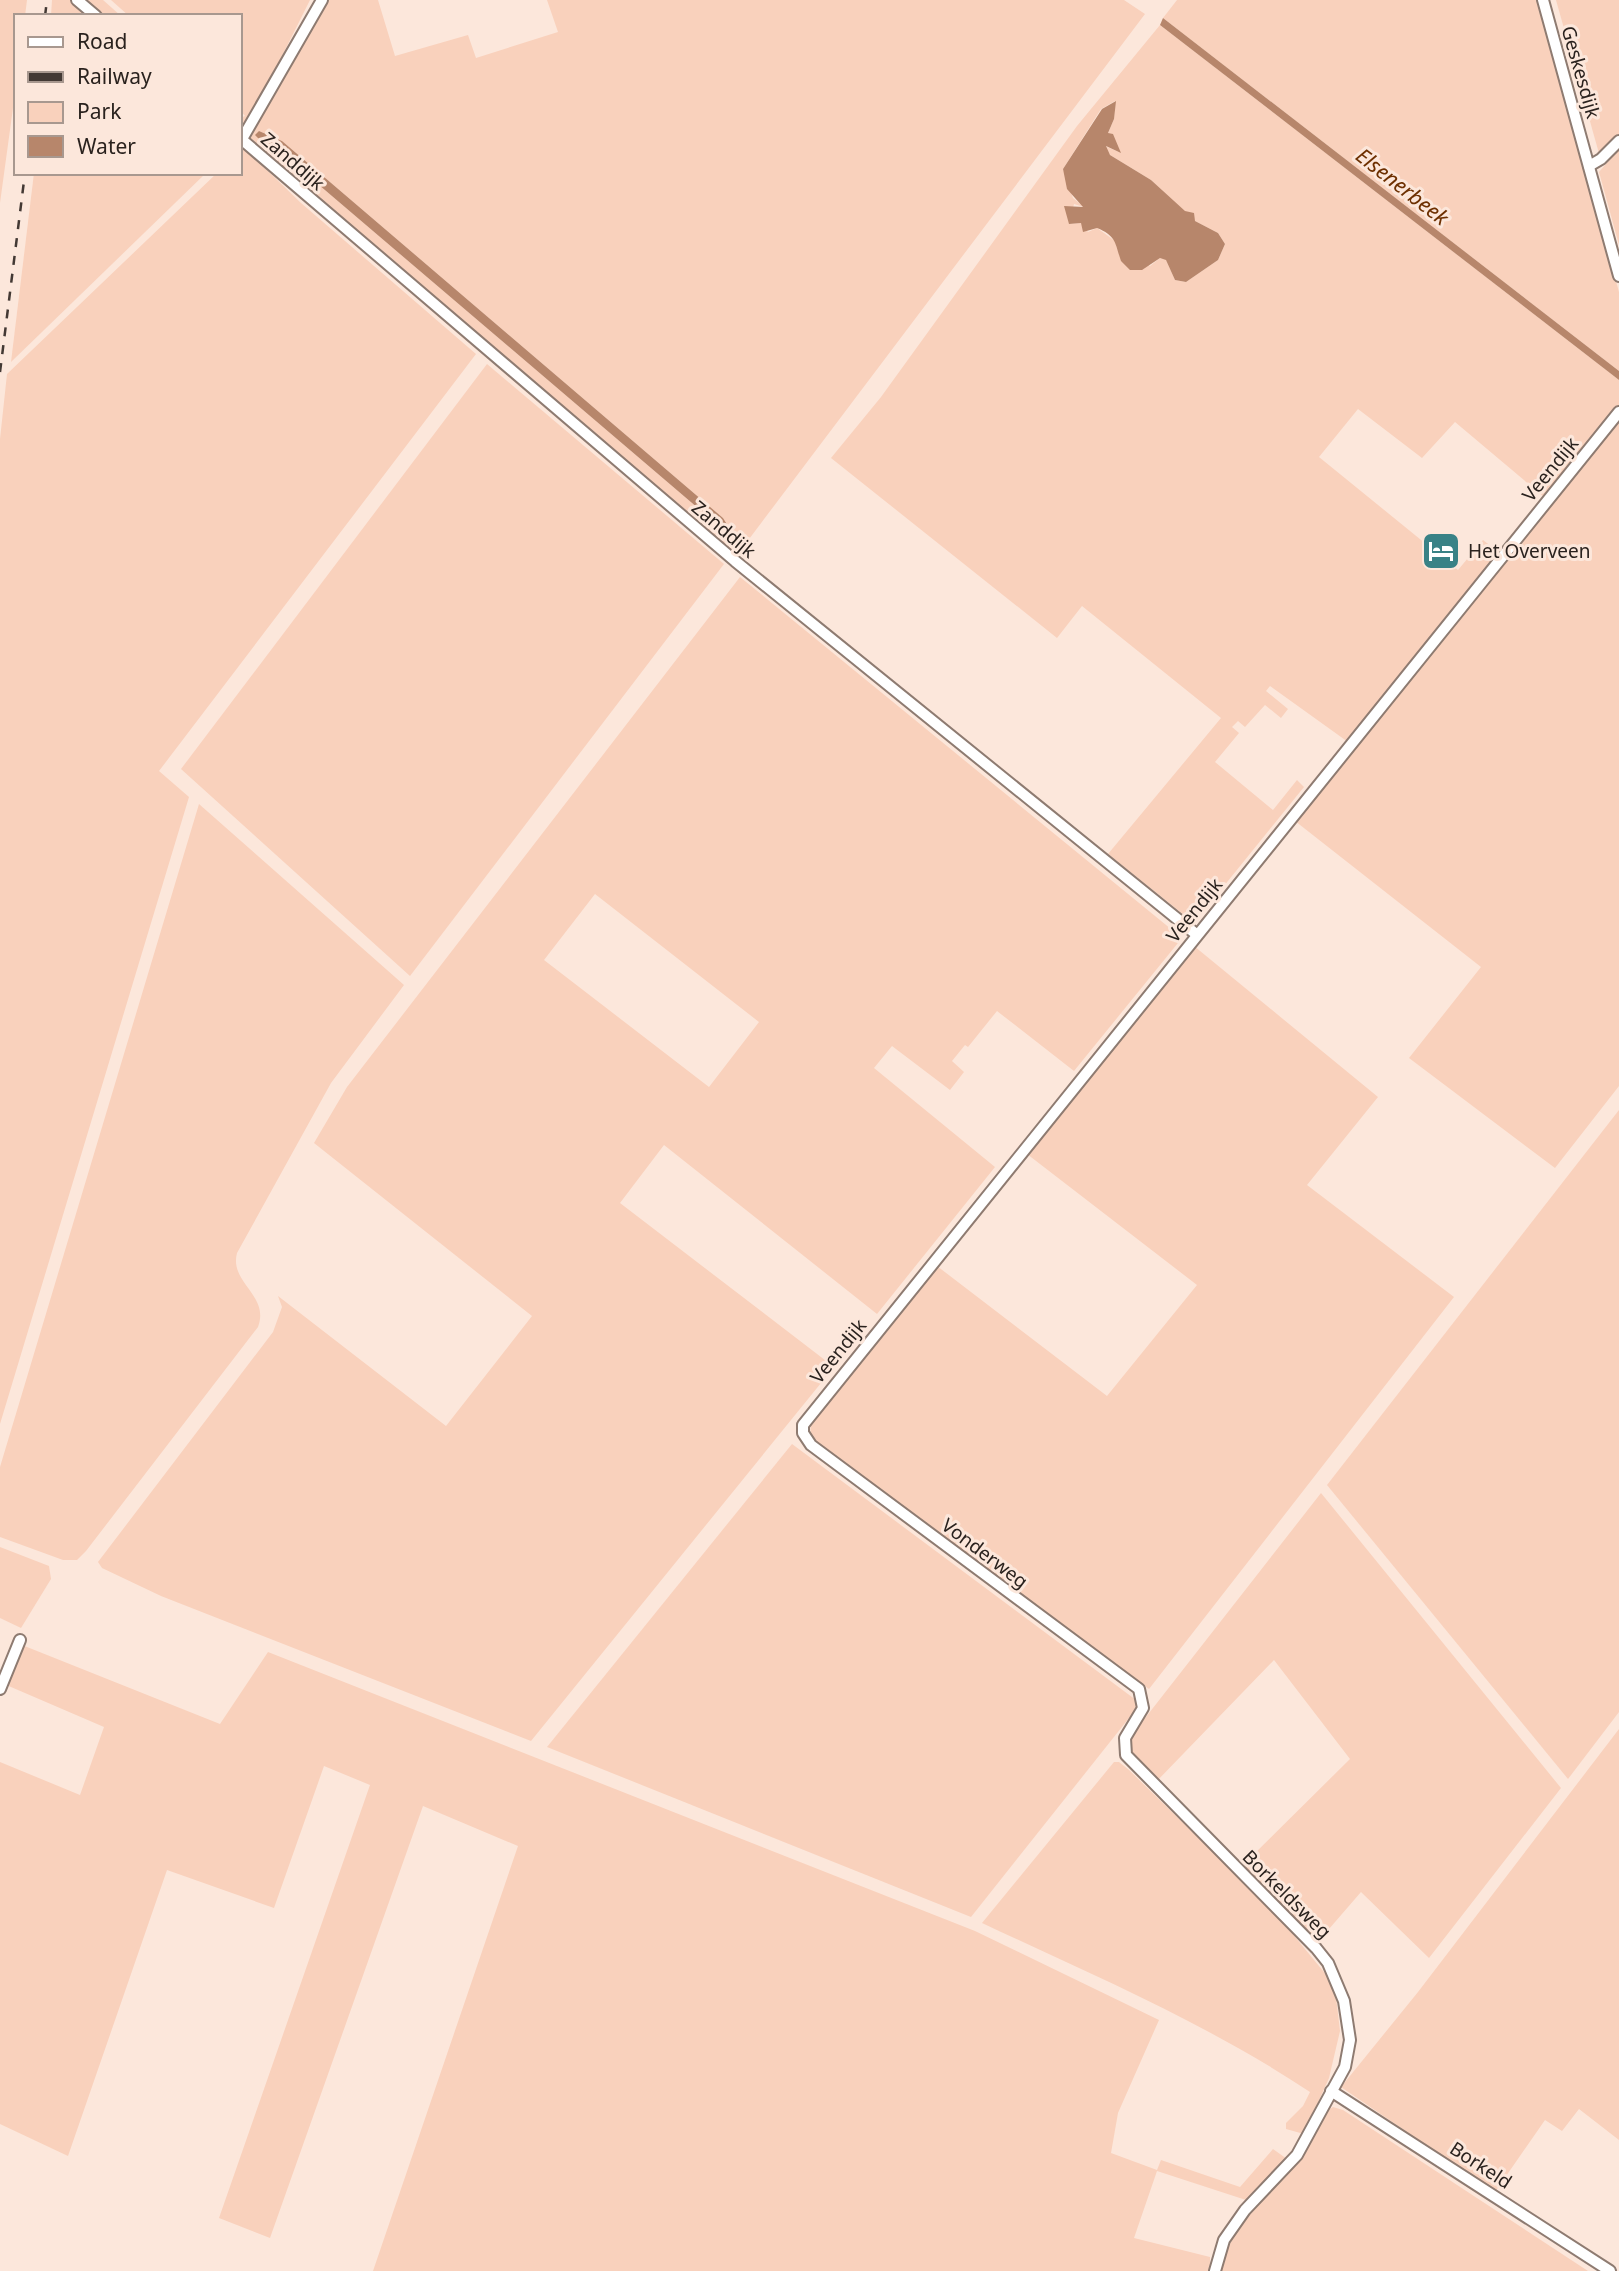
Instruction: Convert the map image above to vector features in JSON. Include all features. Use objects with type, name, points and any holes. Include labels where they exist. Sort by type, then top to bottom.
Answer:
[{"type":"street","points":[[77,0],[94,14]]},
{"type":"street","points":[[242,136],[322,0]]},
{"type":"street","name":"Geskesdijk","points":[[1543,0],[1619,276]]},
{"type":"street","name":"Zanddijk","points":[[242,139],[735,561],[1196,934]]},
{"type":"street","points":[[1589,166],[1601,159],[1619,141]]},
{"type":"street","name":"Veendijk","points":[[803,1433],[807,1416],[1619,412]]},
{"type":"street","name":"Vonderweg","points":[[803,1433],[810,1445],[1134,1685],[1144,1703],[1125,1738],[1124,1747]]},
{"type":"street","points":[[0,1689],[20,1640]]},
{"type":"street","name":"Borkeldsweg","points":[[1124,1747],[1133,1764],[1328,1963],[1344,2001],[1349,2040],[1345,2067],[1297,2155],[1235,2223],[1224,2240],[1215,2271]]},
{"type":"street","name":"Borkeld","points":[[1331,2091],[1610,2271]]},
{"type":"green space","points":[[0,0],[27,0],[25,14],[14,14],[14,101],[0,203]]},
{"type":"green space","points":[[52,0],[71,0],[87,14],[51,14]]},
{"type":"green space","points":[[82,0],[103,0],[119,14],[99,14]]},
{"type":"green space","points":[[111,0],[310,0],[249,122],[242,130],[242,117],[245,116],[242,112],[242,14],[127,14]]},
{"type":"green space","points":[[328,0],[378,0],[395,56],[468,35],[476,58],[558,32],[547,0],[1124,0],[1145,14],[737,555],[248,139]],"holes":[[[259,131],[282,141],[723,518],[740,545],[737,547],[719,526],[278,150],[258,138]]]},
{"type":"green space","points":[[1177,0],[1538,0],[1619,292],[1619,371],[1163,18]]},
{"type":"green space","points":[[1556,0],[1619,0],[1619,135],[1600,157]]},
{"type":"green space","points":[[1160,25],[1619,380],[1619,405],[1544,497],[1455,422],[1422,458],[1358,409],[1319,457],[1458,570],[1483,540],[1500,553],[1348,742],[1270,686],[1266,691],[1288,709],[1281,718],[1265,705],[1245,727],[1238,721],[1232,727],[1239,733],[1215,762],[1273,810],[1297,780],[1304,787],[1194,923],[1108,854],[1221,718],[1082,606],[1057,638],[831,458],[881,397],[1077,126]],"holes":[[[1115,101],[1114,119],[1108,133],[1119,152],[1105,146],[1110,155],[1151,180],[1195,221],[1218,233],[1225,244],[1218,260],[1186,282],[1175,280],[1166,259],[1160,258],[1150,266],[1097,228],[1088,232],[1081,223],[1069,224],[1074,204],[1084,207],[1073,198],[1063,169],[1101,109]]]},
{"type":"green space","points":[[242,146],[301,203],[476,354],[159,771],[189,797],[0,1424],[0,439],[7,374],[215,175],[242,175]]},
{"type":"green space","points":[[1619,149],[1619,245],[1599,172]]},
{"type":"green space","points":[[34,175],[204,175],[11,362]]},
{"type":"green space","points":[[487,364],[724,564],[410,976],[181,769]]},
{"type":"green space","points":[[1619,417],[1619,1086],[1555,1168],[1409,1058],[1481,967],[1295,821]]},
{"type":"green space","points":[[740,577],[1182,938],[1074,1071],[997,1011],[968,1047],[965,1045],[952,1061],[964,1072],[950,1090],[892,1046],[874,1068],[995,1167],[877,1314],[664,1145],[620,1203],[834,1367],[531,1741],[161,1596],[102,1568],[98,1562],[273,1332],[282,1307],[278,1296],[446,1426],[532,1316],[314,1143],[347,1087]],"holes":[[[595,894],[759,1022],[709,1087],[544,960]]]},
{"type":"green space","points":[[199,804],[404,985],[331,1083],[237,1253],[239,1273],[259,1306],[258,1327],[86,1551],[77,1560],[63,1560],[0,1537],[0,1467]]},
{"type":"green space","points":[[1194,946],[1378,1097],[1307,1185],[1454,1297],[1149,1689],[810,1439],[811,1421],[937,1266],[1107,1396],[1197,1285],[1027,1154]]},
{"type":"green space","points":[[1619,1110],[1619,1712],[1568,1779],[1327,1485]]},
{"type":"green space","points":[[792,1444],[1136,1700],[1137,1707],[1133,1713],[971,1917],[547,1747]]},
{"type":"green space","points":[[1321,1493],[1561,1788],[1429,1958],[1361,1892],[1316,1944],[1241,1867],[1350,1759],[1274,1660],[1155,1783],[1128,1749],[1135,1731]]},
{"type":"green space","points":[[0,1547],[49,1566],[51,1579],[21,1628],[0,1618]]},
{"type":"green space","points":[[22,1645],[220,1724],[268,1652],[975,1931],[1159,2020],[1118,2113],[1111,2153],[1157,2170],[1161,2160],[1240,2187],[1273,2149],[1287,2159],[1246,2200],[1157,2171],[1134,2238],[1210,2257],[1210,2271],[373,2271],[518,1846],[423,1806],[270,2238],[219,2218],[370,1785],[324,1766],[274,1908],[167,1870],[68,2156],[0,2124],[0,1762],[80,1795],[104,1727],[4,1684]]},
{"type":"green space","points":[[1619,1729],[1619,2140],[1579,2109],[1562,2131],[1545,2120],[1495,2192],[1341,2087],[1418,1992]]},
{"type":"green space","points":[[1114,1762],[1119,1762],[1129,1770],[1277,1915],[1328,1977],[1336,1997],[1340,2031],[1329,2078],[1304,2134],[1286,2129],[1286,2123],[1303,2106],[1310,2092],[1191,2022],[982,1923]]},
{"type":"green space","points":[[1333,2107],[1343,2110],[1588,2271],[1219,2271],[1224,2253],[1241,2221],[1306,2148],[1327,2111]]},
{"type":"water","points":[[1163,18],[1619,371],[1619,380],[1160,25]]},
{"type":"water","points":[[1116,101],[1114,119],[1108,133],[1113,134],[1121,153],[1106,146],[1110,155],[1151,180],[1185,211],[1194,213],[1195,221],[1218,233],[1225,244],[1218,260],[1186,282],[1175,280],[1166,260],[1160,258],[1142,270],[1130,270],[1121,261],[1114,241],[1108,234],[1097,228],[1083,232],[1081,223],[1069,224],[1064,206],[1083,207],[1067,189],[1063,169],[1102,109]]},
{"type":"water","points":[[259,131],[282,141],[723,518],[740,545],[737,547],[719,526],[278,150],[258,138],[255,135]]},
{"type":"railway","points":[[45,14],[47,0]]},
{"type":"railway","points":[[0,372],[25,175]]},
{"type":"place","name":"Het Overveen","points":[[1441,551]]},
{"type":"water label","name":"Elsenerbeek","points":[[1402,187]]}]
